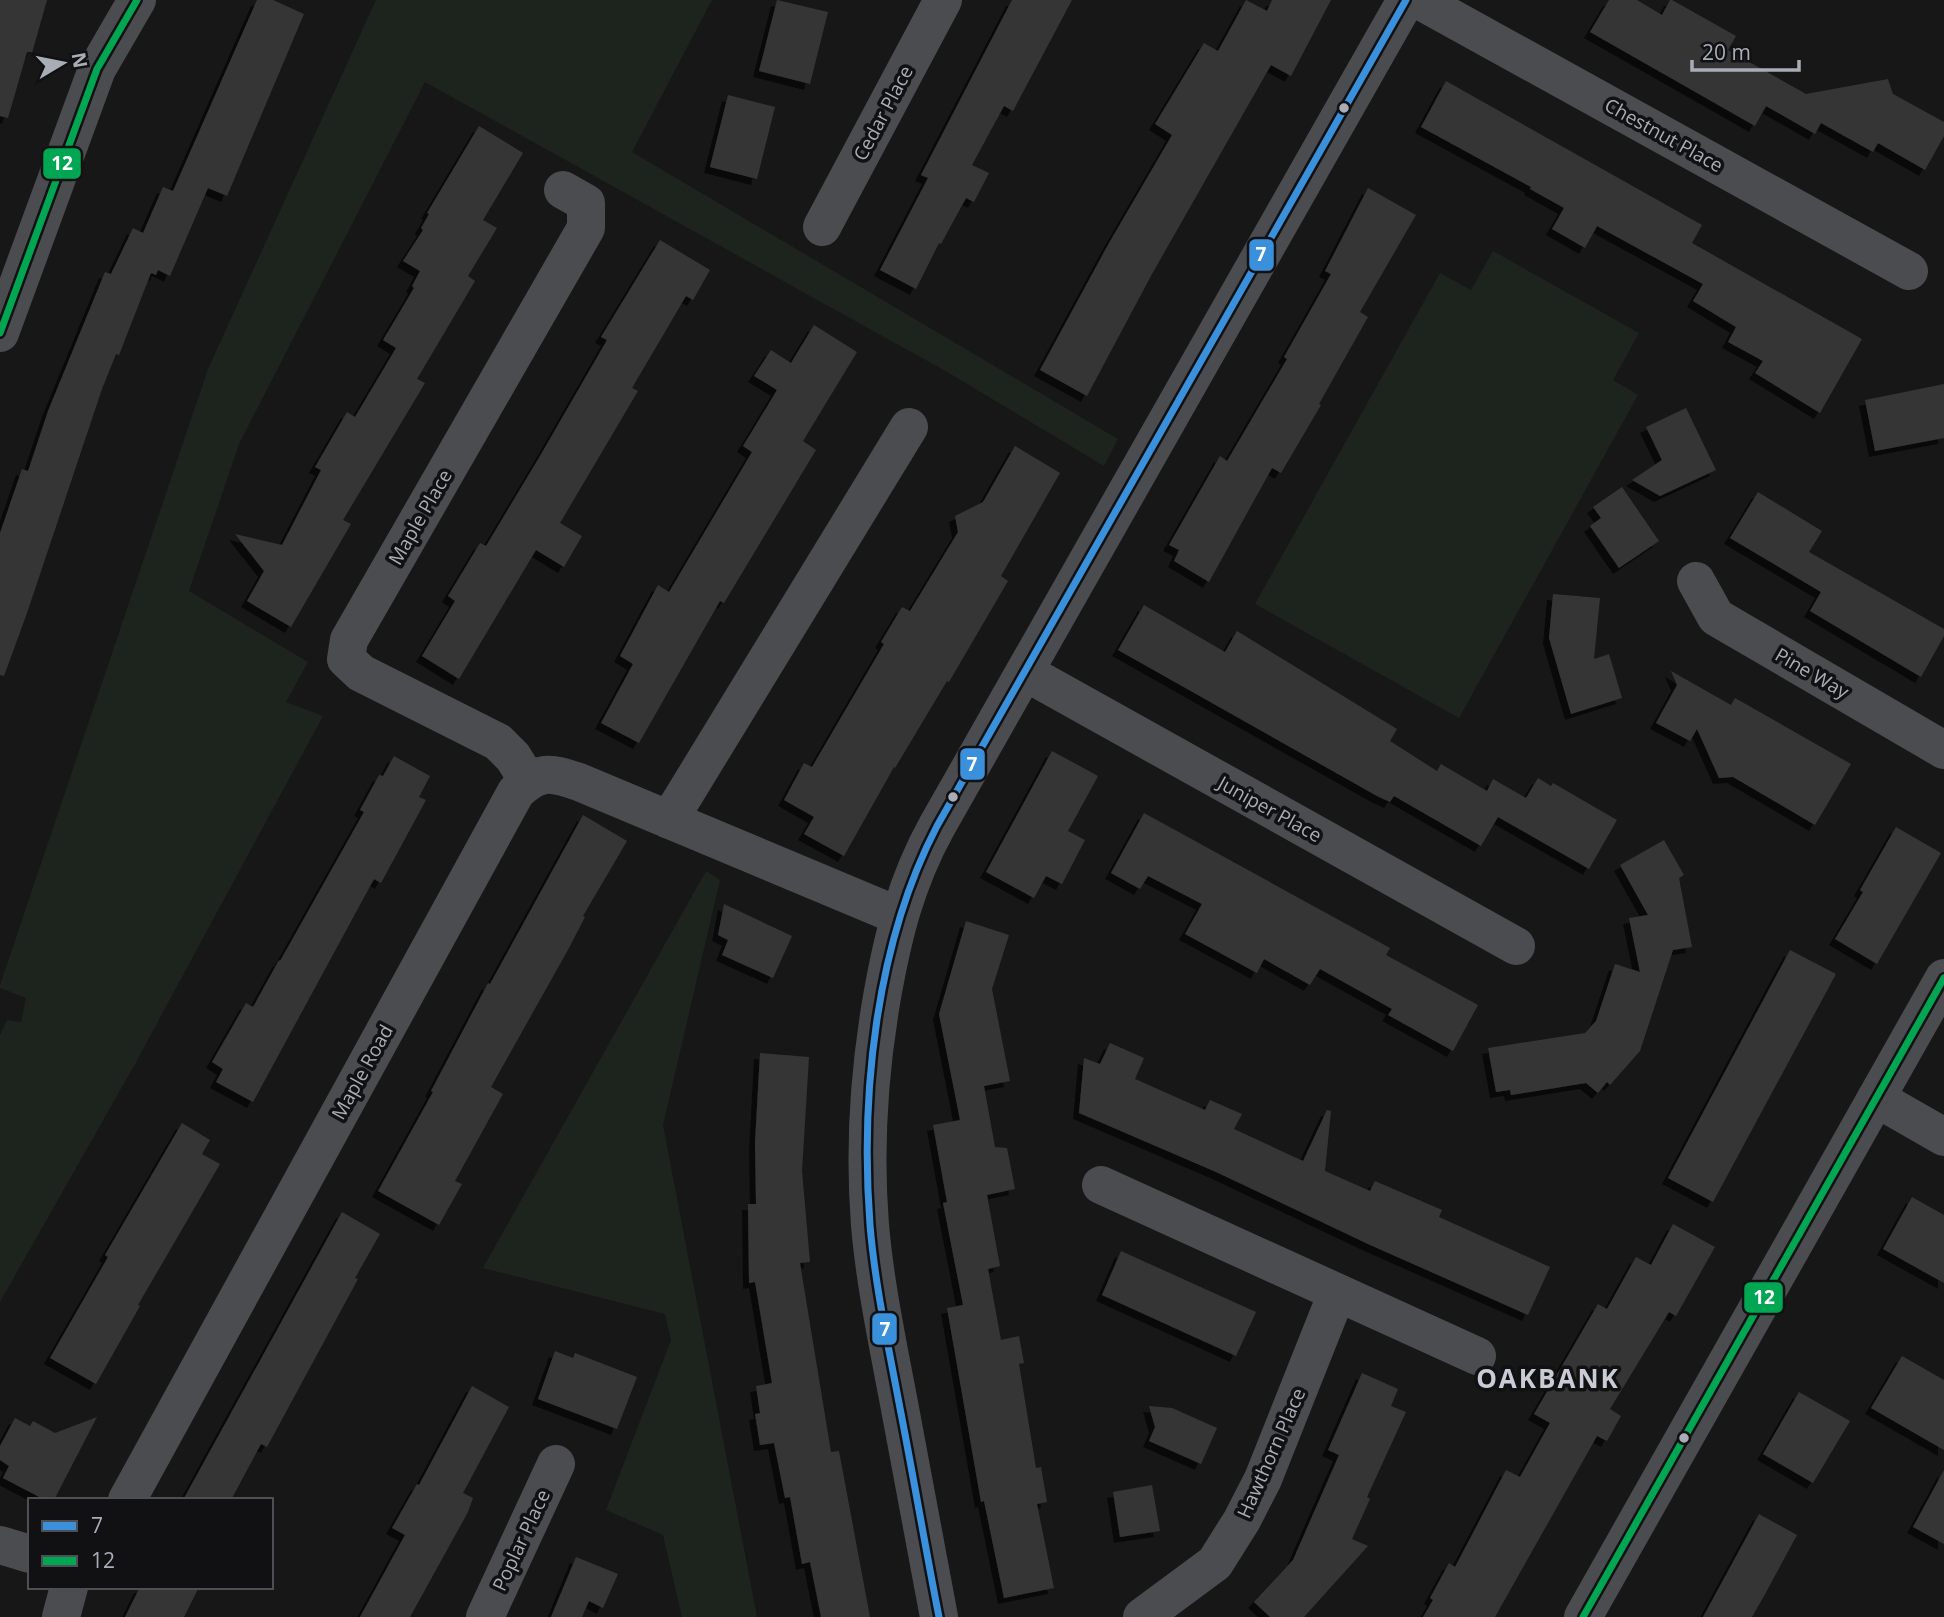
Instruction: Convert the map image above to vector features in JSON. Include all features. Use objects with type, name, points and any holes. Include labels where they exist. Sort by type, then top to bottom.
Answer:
[{"type":"street","points":[[0,333],[97,69],[137,0]]},
{"type":"street","name":"Cedar Place","points":[[822,226],[943,0]]},
{"type":"street","points":[[939,1617],[886,1337],[870,1223],[868,1130],[874,1049],[899,916],[922,853],[1406,0]]},
{"type":"street","name":"Chestnut Place","points":[[1419,0],[1909,271]]},
{"type":"street","name":"Maple Place","points":[[528,781],[513,757],[498,742],[361,673],[345,659],[349,640],[586,228],[586,203],[563,190]]},
{"type":"street","points":[[669,820],[909,427]]},
{"type":"street","name":"Pine Way","points":[[1696,581],[1716,617],[1944,750]]},
{"type":"street","name":"Juniper Place","points":[[1025,672],[1516,946]]},
{"type":"street","points":[[528,781],[549,773],[563,776],[899,916]]},
{"type":"street","name":"Maple Road","points":[[128,1498],[516,792],[528,781]]},
{"type":"street","points":[[1583,1617],[1944,978]]},
{"type":"street","points":[[1876,1098],[1944,1137]]},
{"type":"street","points":[[1101,1185],[1477,1356]]},
{"type":"street","name":"Hawthorn Place","points":[[1142,1617],[1215,1563],[1242,1520],[1263,1479],[1337,1293]]},
{"type":"street","name":"Poplar Place","points":[[485,1617],[556,1464]]},
{"type":"street","points":[[0,1545],[28,1553]]},
{"type":"street","points":[[61,1617],[69,1589]]},
{"type":"shaded area","points":[[376,0],[712,0],[632,152],[1118,439],[1104,466],[949,373],[425,82],[239,444],[189,591],[308,662],[286,702],[323,716],[135,1064],[0,1302],[0,1035],[7,1020],[21,1022],[26,998],[0,988],[0,985],[208,369]]},
{"type":"shaded area","points":[[1493,251],[1639,333],[1613,380],[1638,395],[1459,718],[1255,604],[1440,273],[1471,290]]},
{"type":"shaded area","points":[[706,871],[720,880],[663,1125],[757,1617],[682,1617],[663,1535],[606,1510],[671,1340],[665,1314],[483,1268]]},
{"type":"building","points":[[0,0],[47,0],[32,53],[27,52],[8,118],[0,116]]},
{"type":"building","points":[[257,0],[273,0],[304,14],[227,196],[208,188],[170,276],[158,270],[156,275],[151,273],[119,355],[116,354],[102,389],[27,613],[4,676],[0,675],[0,533],[22,469],[28,471],[48,411],[105,272],[111,274],[133,228],[143,233],[163,187],[173,191]]},
{"type":"building","points":[[777,0],[828,12],[810,84],[759,71]]},
{"type":"building","points":[[1012,0],[1072,0],[1013,111],[1004,106],[972,165],[989,173],[974,202],[966,198],[916,289],[880,270],[928,178],[921,175]]},
{"type":"building","points":[[1246,0],[1267,11],[1272,0],[1331,0],[1291,76],[1271,65],[1152,274],[1087,396],[1040,370],[1172,135],[1155,124],[1204,43],[1218,51]]},
{"type":"building","points":[[1609,0],[1637,0],[1662,15],[1672,0],[1736,36],[1728,50],[1806,94],[1888,79],[1893,94],[1944,122],[1944,136],[1925,170],[1878,143],[1873,152],[1821,123],[1815,134],[1766,106],[1755,126],[1590,32]]},
{"type":"building","points":[[1446,81],[1702,225],[1692,243],[1862,339],[1820,413],[1755,373],[1763,361],[1728,342],[1736,327],[1693,301],[1703,284],[1597,226],[1585,248],[1552,229],[1564,208],[1421,127]]},
{"type":"building","points":[[728,95],[775,107],[757,179],[710,167]]},
{"type":"building","points":[[479,126],[523,153],[483,220],[497,228],[468,276],[475,281],[417,379],[425,383],[343,520],[351,524],[291,627],[247,601],[264,571],[235,534],[282,545],[321,470],[315,467],[347,412],[355,417],[396,348],[383,340],[414,288],[412,286],[420,271],[403,261],[423,230],[421,228],[429,214],[427,213]]},
{"type":"building","points":[[1368,188],[1416,215],[1360,312],[1368,317],[1319,404],[1321,405],[1281,473],[1272,468],[1209,582],[1174,561],[1179,550],[1169,545],[1220,456],[1227,461],[1287,359],[1284,357],[1331,274],[1325,271]]},
{"type":"building","points":[[660,240],[710,270],[693,300],[686,296],[632,388],[638,391],[560,523],[582,536],[564,567],[536,550],[459,679],[422,656],[455,601],[448,596],[480,543],[486,546],[540,456],[607,340],[601,337]]},
{"type":"building","points":[[814,325],[857,352],[803,441],[816,450],[724,603],[720,601],[639,743],[601,723],[633,664],[620,656],[658,585],[669,592],[752,452],[743,446],[777,390],[754,376],[771,350],[791,363]]},
{"type":"building","points":[[1944,384],[1944,438],[1875,451],[1865,400]]},
{"type":"building","points":[[1686,408],[1716,470],[1660,496],[1632,480],[1662,460],[1646,427]]},
{"type":"building","points":[[1015,446],[1060,473],[1001,576],[1008,581],[949,682],[947,681],[894,767],[844,856],[804,834],[814,817],[784,800],[804,763],[812,767],[884,644],[881,642],[902,607],[910,611],[958,532],[955,516],[983,502]]},
{"type":"building","points":[[1622,487],[1659,541],[1619,568],[1590,526],[1601,518],[1593,507]]},
{"type":"building","points":[[1758,492],[1822,531],[1809,552],[1944,629],[1944,636],[1921,677],[1810,611],[1821,592],[1730,538]]},
{"type":"building","points":[[1553,594],[1600,598],[1594,659],[1609,654],[1622,698],[1571,714],[1549,638]]},
{"type":"building","points":[[1144,605],[1225,652],[1237,631],[1397,729],[1390,741],[1437,771],[1441,764],[1487,791],[1493,779],[1526,798],[1538,778],[1551,786],[1553,783],[1617,820],[1589,869],[1498,817],[1481,846],[1394,796],[1390,802],[1377,796],[1118,650]]},
{"type":"building","points":[[1671,671],[1731,705],[1735,698],[1851,764],[1815,825],[1733,777],[1719,778],[1697,729],[1690,741],[1656,723],[1677,685]]},
{"type":"building","points":[[1052,751],[1098,776],[1068,831],[1085,840],[1062,884],[1046,876],[1034,898],[986,872]]},
{"type":"building","points":[[394,756],[430,776],[419,797],[426,800],[381,883],[374,879],[253,1102],[216,1082],[223,1069],[212,1062],[246,1003],[253,1007],[364,812],[360,810],[379,775],[383,776]]},
{"type":"building","points":[[1144,813],[1390,948],[1386,955],[1478,1005],[1453,1051],[1388,1015],[1392,1009],[1320,969],[1310,985],[1264,959],[1257,973],[1185,934],[1202,904],[1148,876],[1140,889],[1111,873]]},
{"type":"building","points":[[583,815],[627,841],[583,916],[585,917],[569,948],[491,1087],[503,1094],[455,1181],[462,1184],[439,1225],[378,1191],[433,1092],[431,1091],[488,983],[490,984]]},
{"type":"building","points":[[1896,827],[1941,853],[1877,964],[1835,939],[1863,892],[1860,890]]},
{"type":"building","points":[[1664,840],[1684,875],[1679,878],[1692,947],[1673,950],[1640,1051],[1610,1085],[1607,1082],[1598,1093],[1586,1083],[1511,1095],[1510,1090],[1496,1092],[1488,1048],[1585,1033],[1596,1021],[1615,964],[1640,972],[1629,918],[1648,915],[1620,865]]},
{"type":"building","points":[[724,904],[792,936],[773,978],[722,955],[728,940],[718,935]]},
{"type":"building","points":[[966,921],[1009,935],[992,989],[1010,1081],[984,1086],[995,1147],[1007,1148],[1015,1189],[987,1195],[1000,1266],[988,1269],[1001,1340],[1019,1336],[1024,1363],[1019,1364],[1036,1468],[1041,1467],[1047,1502],[1037,1504],[1054,1588],[1004,1598],[984,1501],[981,1502],[947,1308],[963,1305],[943,1203],[947,1202],[933,1125],[960,1120],[939,1014]]},
{"type":"building","points":[[1790,950],[1836,974],[1713,1202],[1668,1178]]},
{"type":"building","points":[[1110,1043],[1144,1058],[1135,1079],[1205,1110],[1210,1100],[1242,1114],[1234,1129],[1303,1161],[1327,1110],[1331,1111],[1325,1171],[1370,1191],[1375,1181],[1442,1210],[1439,1217],[1550,1267],[1528,1315],[1368,1244],[1216,1172],[1079,1113],[1084,1058],[1100,1064]]},
{"type":"building","points":[[760,1053],[809,1057],[802,1171],[810,1262],[800,1263],[831,1452],[839,1451],[870,1617],[821,1617],[810,1562],[802,1564],[790,1497],[785,1498],[774,1443],[760,1445],[755,1414],[760,1413],[756,1386],[772,1383],[755,1282],[749,1283],[748,1204],[756,1204],[755,1143]]},
{"type":"building","points":[[182,1123],[210,1140],[202,1154],[220,1164],[138,1305],[140,1306],[96,1384],[50,1358],[108,1257],[105,1255]]},
{"type":"building","points":[[1912,1197],[1944,1215],[1944,1283],[1883,1249]]},
{"type":"building","points":[[342,1212],[380,1234],[267,1447],[261,1444],[232,1498],[184,1498]]},
{"type":"building","points":[[1673,1224],[1715,1247],[1676,1316],[1669,1312],[1610,1409],[1621,1416],[1607,1441],[1597,1436],[1495,1617],[1423,1617],[1449,1563],[1455,1567],[1506,1470],[1520,1477],[1550,1423],[1534,1414],[1598,1304],[1607,1309],[1636,1257],[1651,1265]]},
{"type":"building","points":[[1121,1251],[1256,1312],[1236,1356],[1102,1295]]},
{"type":"building","points":[[555,1351],[573,1358],[575,1353],[637,1377],[617,1429],[538,1399]]},
{"type":"building","points":[[1902,1356],[1944,1380],[1944,1450],[1871,1408]]},
{"type":"building","points":[[1362,1373],[1398,1389],[1391,1406],[1406,1412],[1367,1497],[1370,1499],[1352,1539],[1368,1546],[1304,1617],[1270,1617],[1254,1602],[1293,1560],[1339,1455],[1328,1450]]},
{"type":"building","points":[[472,1386],[509,1407],[463,1493],[473,1498],[468,1512],[410,1617],[360,1617],[405,1535],[392,1528],[417,1484],[419,1485]]},
{"type":"building","points":[[1799,1392],[1850,1421],[1813,1483],[1763,1454]]},
{"type":"building","points":[[1149,1406],[1172,1408],[1217,1428],[1201,1464],[1149,1441],[1155,1427]]},
{"type":"building","points":[[97,1417],[55,1498],[41,1498],[3,1478],[9,1466],[0,1460],[0,1446],[15,1418],[30,1426],[33,1421],[55,1433]]},
{"type":"building","points":[[1944,1470],[1944,1544],[1913,1527]]},
{"type":"building","points":[[1152,1485],[1160,1531],[1120,1537],[1113,1492]]},
{"type":"building","points":[[1759,1514],[1797,1535],[1764,1596],[1752,1617],[1703,1617]]},
{"type":"building","points":[[576,1557],[618,1574],[603,1608],[589,1601],[582,1617],[551,1617]]},
{"type":"building","points":[[139,1589],[198,1589],[184,1617],[125,1617]]},
{"type":"transit line","name":"12","points":[[0,333],[97,69],[137,0]]},
{"type":"transit line","name":"7","points":[[939,1617],[882,1314],[870,1225],[868,1124],[871,1072],[886,969],[899,919],[916,871],[937,826],[1406,0]]},
{"type":"transit line","name":"12","points":[[1583,1617],[1944,978]]},
{"type":"district","name":"OAKBANK","points":[[1548,1379]]}]
